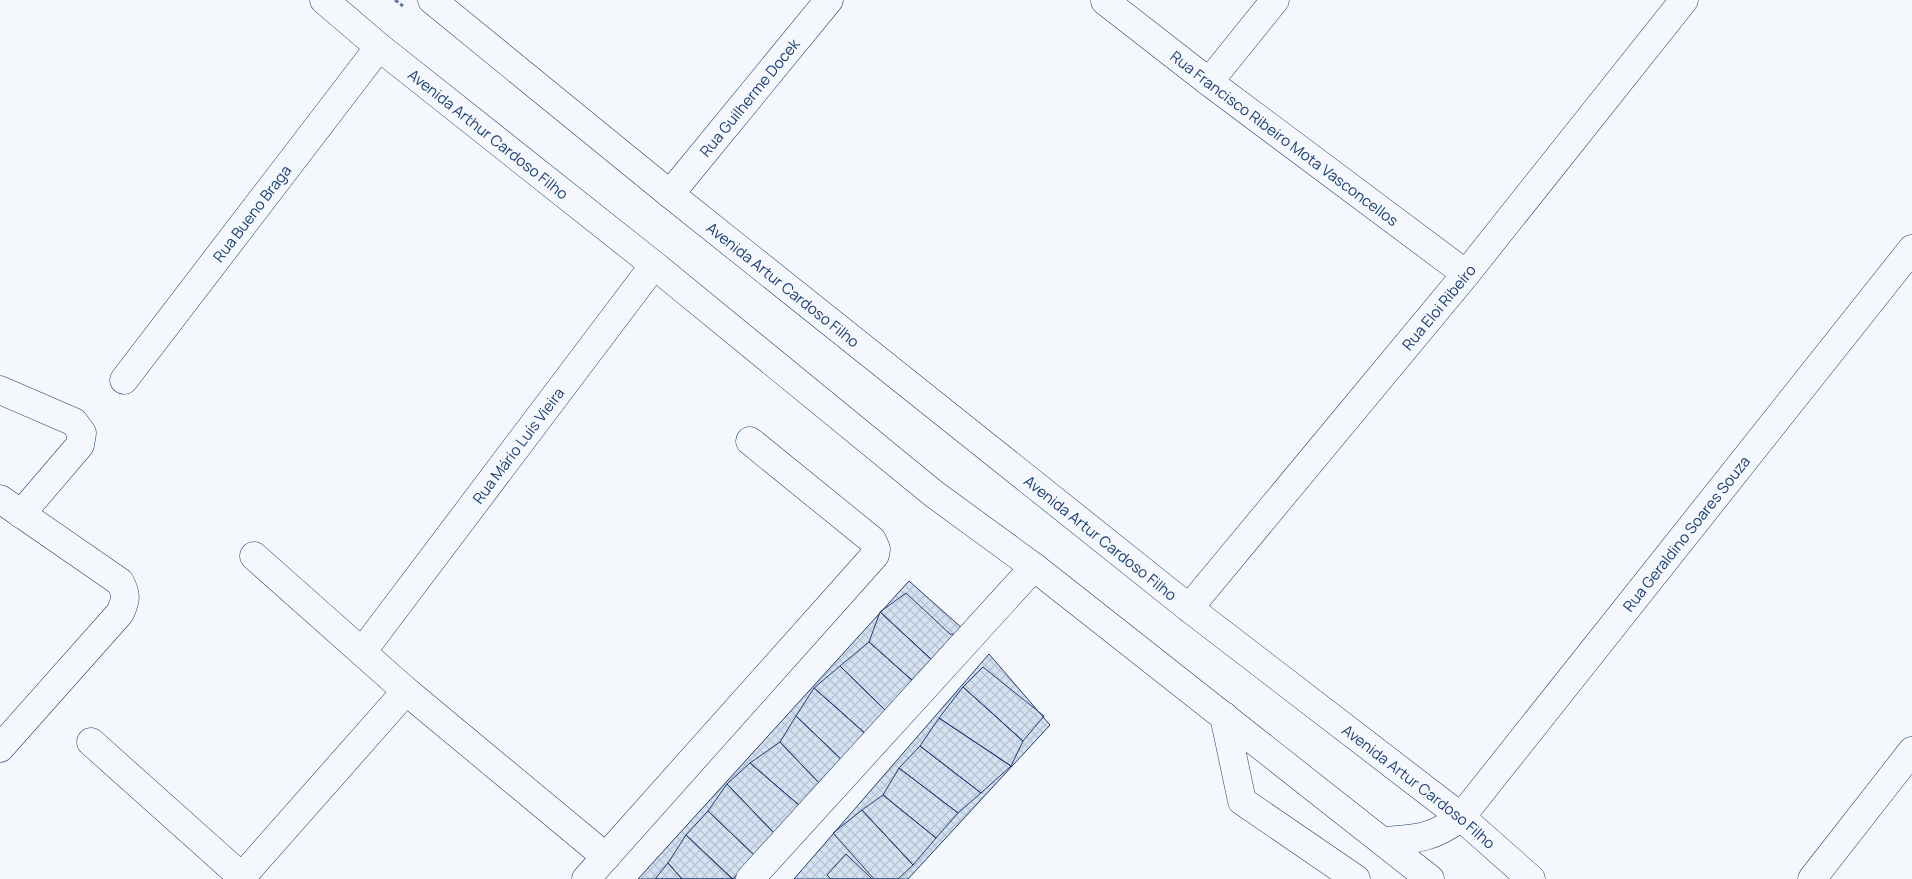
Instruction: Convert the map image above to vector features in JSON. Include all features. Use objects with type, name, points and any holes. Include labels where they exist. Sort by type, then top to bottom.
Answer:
[{"type":"street","name":"Avenida Arthur Cardoso Filho","points":[[324,0],[379,47],[654,265]]},
{"type":"street","points":[[432,0],[670,194]]},
{"type":"street","name":"Rua Guilherme Docek","points":[[670,194],[829,0]]},
{"type":"street","points":[[1209,82],[1275,0]]},
{"type":"street","name":"Rua Eloi Ribeiro","points":[[1189,608],[1466,274],[1684,0]]},
{"type":"street","name":"Rua Francisco Ribeiro Mota Vasconcellos","points":[[1105,1],[1209,82],[1466,274]]},
{"type":"street","name":"Rua Bueno Braga","points":[[124,380],[379,47]]},
{"type":"street","name":"Avenida Artur Cardoso Filho","points":[[670,194],[1189,608],[1461,817],[1531,879]]},
{"type":"street","name":"Rua Geraldino Soares Souza","points":[[1384,842],[1411,840],[1432,834],[1446,829],[1461,817],[1912,249]]},
{"type":"street","points":[[654,265],[934,494],[1034,567],[1430,879]]},
{"type":"street","name":"Rua Mário Luís Vieira","points":[[362,652],[654,265]]},
{"type":"street","points":[[0,390],[74,422],[82,433],[80,445],[10,506],[120,582],[126,592],[120,613],[0,748]]},
{"type":"street","points":[[586,879],[874,555],[876,549],[872,540],[750,440]]},
{"type":"street","points":[[254,556],[406,691],[606,857]]},
{"type":"street","points":[[750,879],[1034,567]]},
{"type":"street","points":[[91,742],[241,878],[406,691]]},
{"type":"street","points":[[1224,716],[1242,801],[1356,879]]},
{"type":"street","points":[[1812,879],[1912,751]]},
{"type":"building","points":[[909,581],[971,636],[740,879],[638,879]]},
{"type":"building","points":[[906,593],[950,634],[971,636],[932,660],[880,612]]},
{"type":"building","points":[[880,612],[932,660],[913,681],[869,642]]},
{"type":"building","points":[[869,642],[913,681],[885,710],[840,666]]},
{"type":"building","points":[[989,654],[1050,725],[908,879],[794,879]]},
{"type":"building","points":[[840,666],[885,710],[867,735],[814,688]]},
{"type":"building","points":[[983,667],[1044,716],[1023,741],[963,687]]},
{"type":"building","points":[[963,687],[1023,741],[1011,766],[939,718]]},
{"type":"building","points":[[814,688],[867,735],[843,761],[796,716]]},
{"type":"building","points":[[796,716],[843,761],[819,783],[780,742]]},
{"type":"building","points":[[939,718],[1011,766],[981,793],[920,746]]},
{"type":"building","points":[[780,742],[819,783],[800,806],[750,763]]},
{"type":"building","points":[[920,746],[981,793],[958,813],[899,768]]},
{"type":"building","points":[[750,763],[800,806],[774,833],[727,784]]},
{"type":"building","points":[[899,768],[958,813],[936,838],[883,795]]},
{"type":"building","points":[[727,784],[774,833],[754,855],[708,811]]},
{"type":"building","points":[[883,795],[936,838],[913,865],[862,810]]},
{"type":"building","points":[[862,810],[913,865],[898,879],[874,879],[833,833]]},
{"type":"building","points":[[708,811],[754,855],[733,879],[686,835]]},
{"type":"building","points":[[686,835],[732,879],[682,879],[668,863]]},
{"type":"building","points":[[846,854],[872,879],[831,879],[827,875]]},
{"type":"building","points":[[668,863],[682,879],[655,879]]}]
